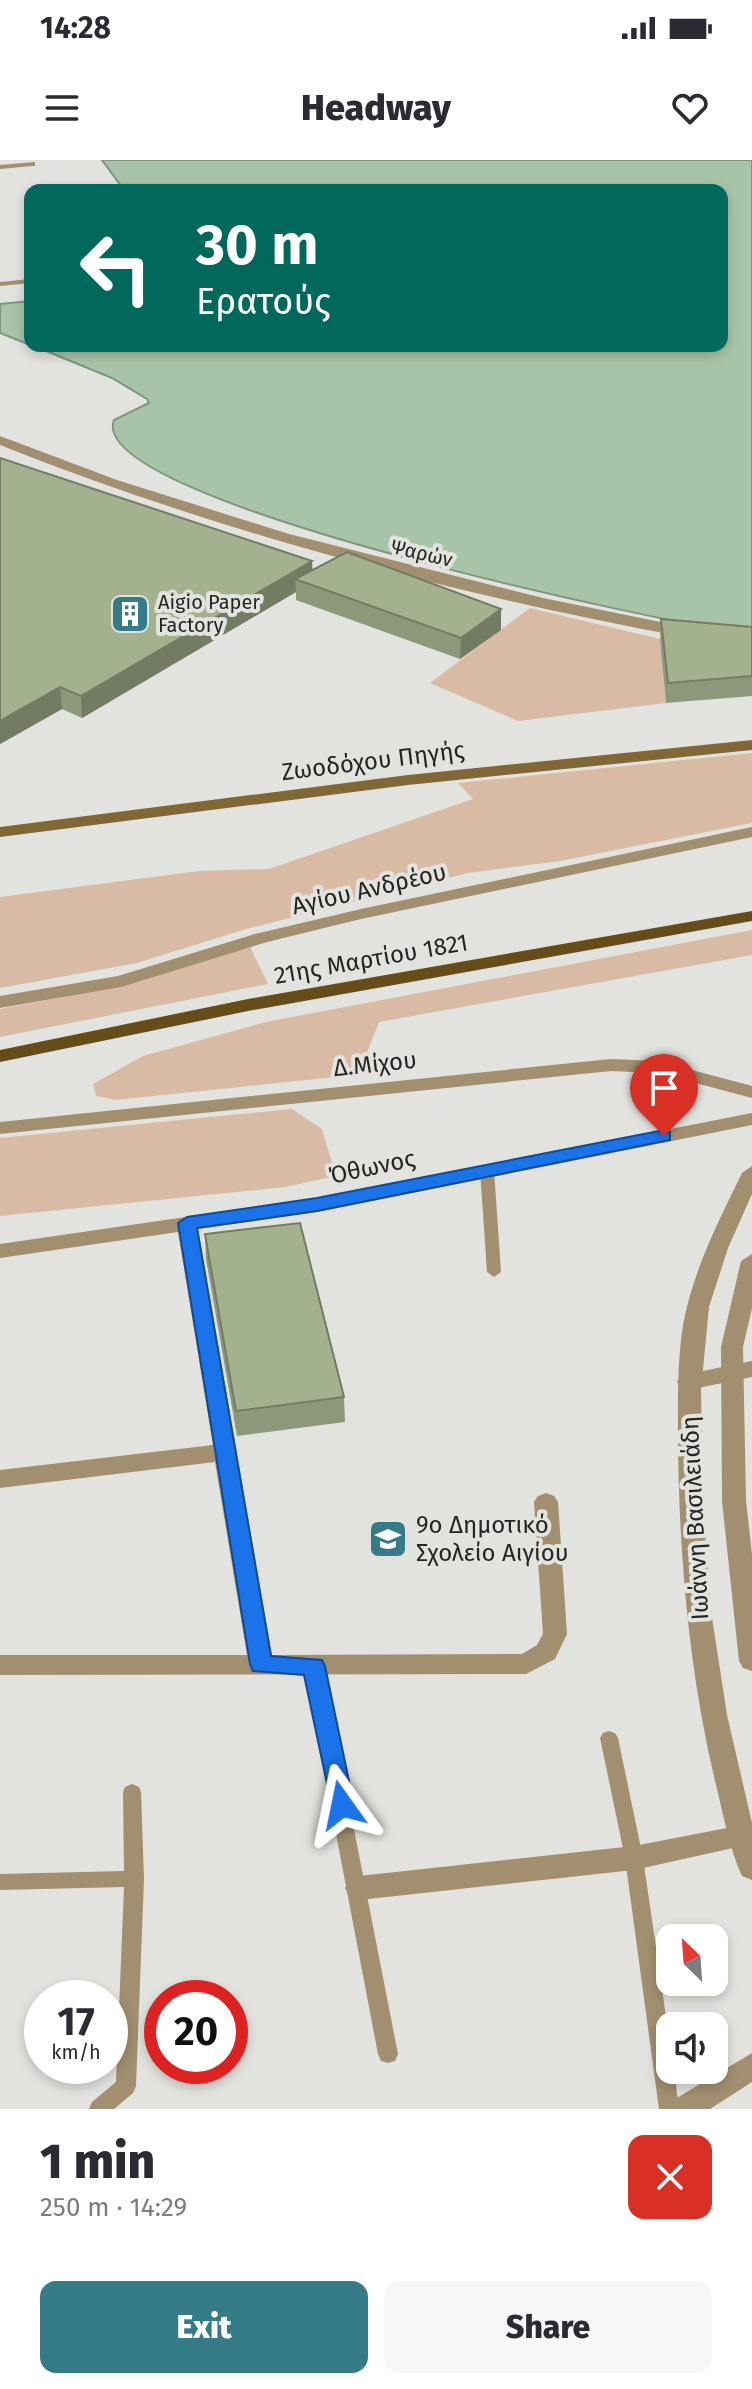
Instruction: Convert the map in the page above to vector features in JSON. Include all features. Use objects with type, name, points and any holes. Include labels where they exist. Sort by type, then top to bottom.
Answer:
[{"type":"main road","name":"Ζωοδόχου Πηγής","points":[[0,832],[408,780],[752,745]]},
{"type":"main road","name":"21ης Μαρτίου 1821","points":[[0,1056],[235,1008],[752,916]]},
{"type":"street","name":"Ψαρών","points":[[0,440],[189,510],[293,541],[574,610],[700,635]]},
{"type":"street","name":"Αγίου Ανδρέου","points":[[0,1002],[121,981],[204,954],[361,914],[752,832]]},
{"type":"street","name":"Δ.Μίχου","points":[[0,1128],[611,1065],[658,1067],[752,1092]]},
{"type":"street","name":"Όθωνος","points":[[0,1251],[317,1205],[752,1119]]},
{"type":"street","name":"Ιωάννη Βασιλειάδη","points":[[752,1173],[725,1229],[703,1291],[694,1324],[688,1382],[691,1538],[703,1662],[752,1868]]},
{"type":"street","points":[[187,1223],[261,1664]]},
{"type":"street","name":"Ιωάννη Βασιλειάδη","points":[[752,1261],[732,1347],[743,1372],[734,1501],[752,1661]]},
{"type":"street","points":[[688,1382],[743,1372]]},
{"type":"street","points":[[0,1479],[225,1452]]},
{"type":"street","points":[[0,1665],[526,1664],[546,1652],[555,1634],[546,1502]]},
{"type":"street","points":[[359,1888],[634,1858],[742,1836]]},
{"type":"street","points":[[685,2109],[752,2066]]},
{"type":"lane","points":[[0,167],[32,164]]},
{"type":"lane","points":[[0,284],[24,282]]},
{"type":"lane","points":[[487,1170],[494,1272]]},
{"type":"lane","points":[[313,1666],[359,1888],[388,2054]]},
{"type":"lane","points":[[609,1738],[634,1858],[669,2109]]},
{"type":"lane","points":[[99,2109],[126,2086],[134,1879],[132,1792]]},
{"type":"lane","points":[[0,1882],[134,1879]]},
{"type":"shaded area","points":[[102,160],[752,160],[752,635],[618,609],[395,555],[284,522],[191,487],[130,452],[114,420],[149,403],[147,399],[112,378],[49,352],[728,352],[728,184],[120,184]]},
{"type":"shaded area","points":[[24,302],[24,343],[0,333],[0,304]]},
{"type":"shaded area","points":[[530,608],[660,639],[666,703],[518,721],[430,683]]},
{"type":"shaded area","points":[[752,753],[752,823],[560,861],[468,873],[246,929],[137,963],[0,988],[0,897],[199,871],[269,869],[473,799],[458,783]]},
{"type":"shaded area","points":[[752,930],[752,955],[379,1022],[362,1065],[345,1076],[116,1100],[96,1096],[93,1084],[143,1056],[266,1022]]},
{"type":"shaded area","points":[[250,947],[268,984],[0,1037],[0,1009],[121,986]]},
{"type":"shaded area","points":[[292,1109],[322,1129],[336,1176],[285,1187],[0,1216],[0,1138]]},
{"type":"building","name":"Aigio Paper Factory","points":[[0,458],[312,561],[81,696],[60,687],[0,721]]},
{"type":"building","points":[[347,552],[501,609],[461,638],[295,579]]},
{"type":"building","points":[[661,619],[752,627],[752,676],[668,683]]},
{"type":"building","points":[[300,1223],[344,1397],[236,1411],[205,1234]]},
{"type":"place","name":"Aigio Paper Factory","points":[[130,614]]},
{"type":"place","name":"9ο Δημοτικό Σχολείο Αιγίου","points":[[388,1539]]},
{"type":"route","points":[[342,1805],[313,1666],[261,1664],[187,1223],[317,1205],[664,1136]]}]
